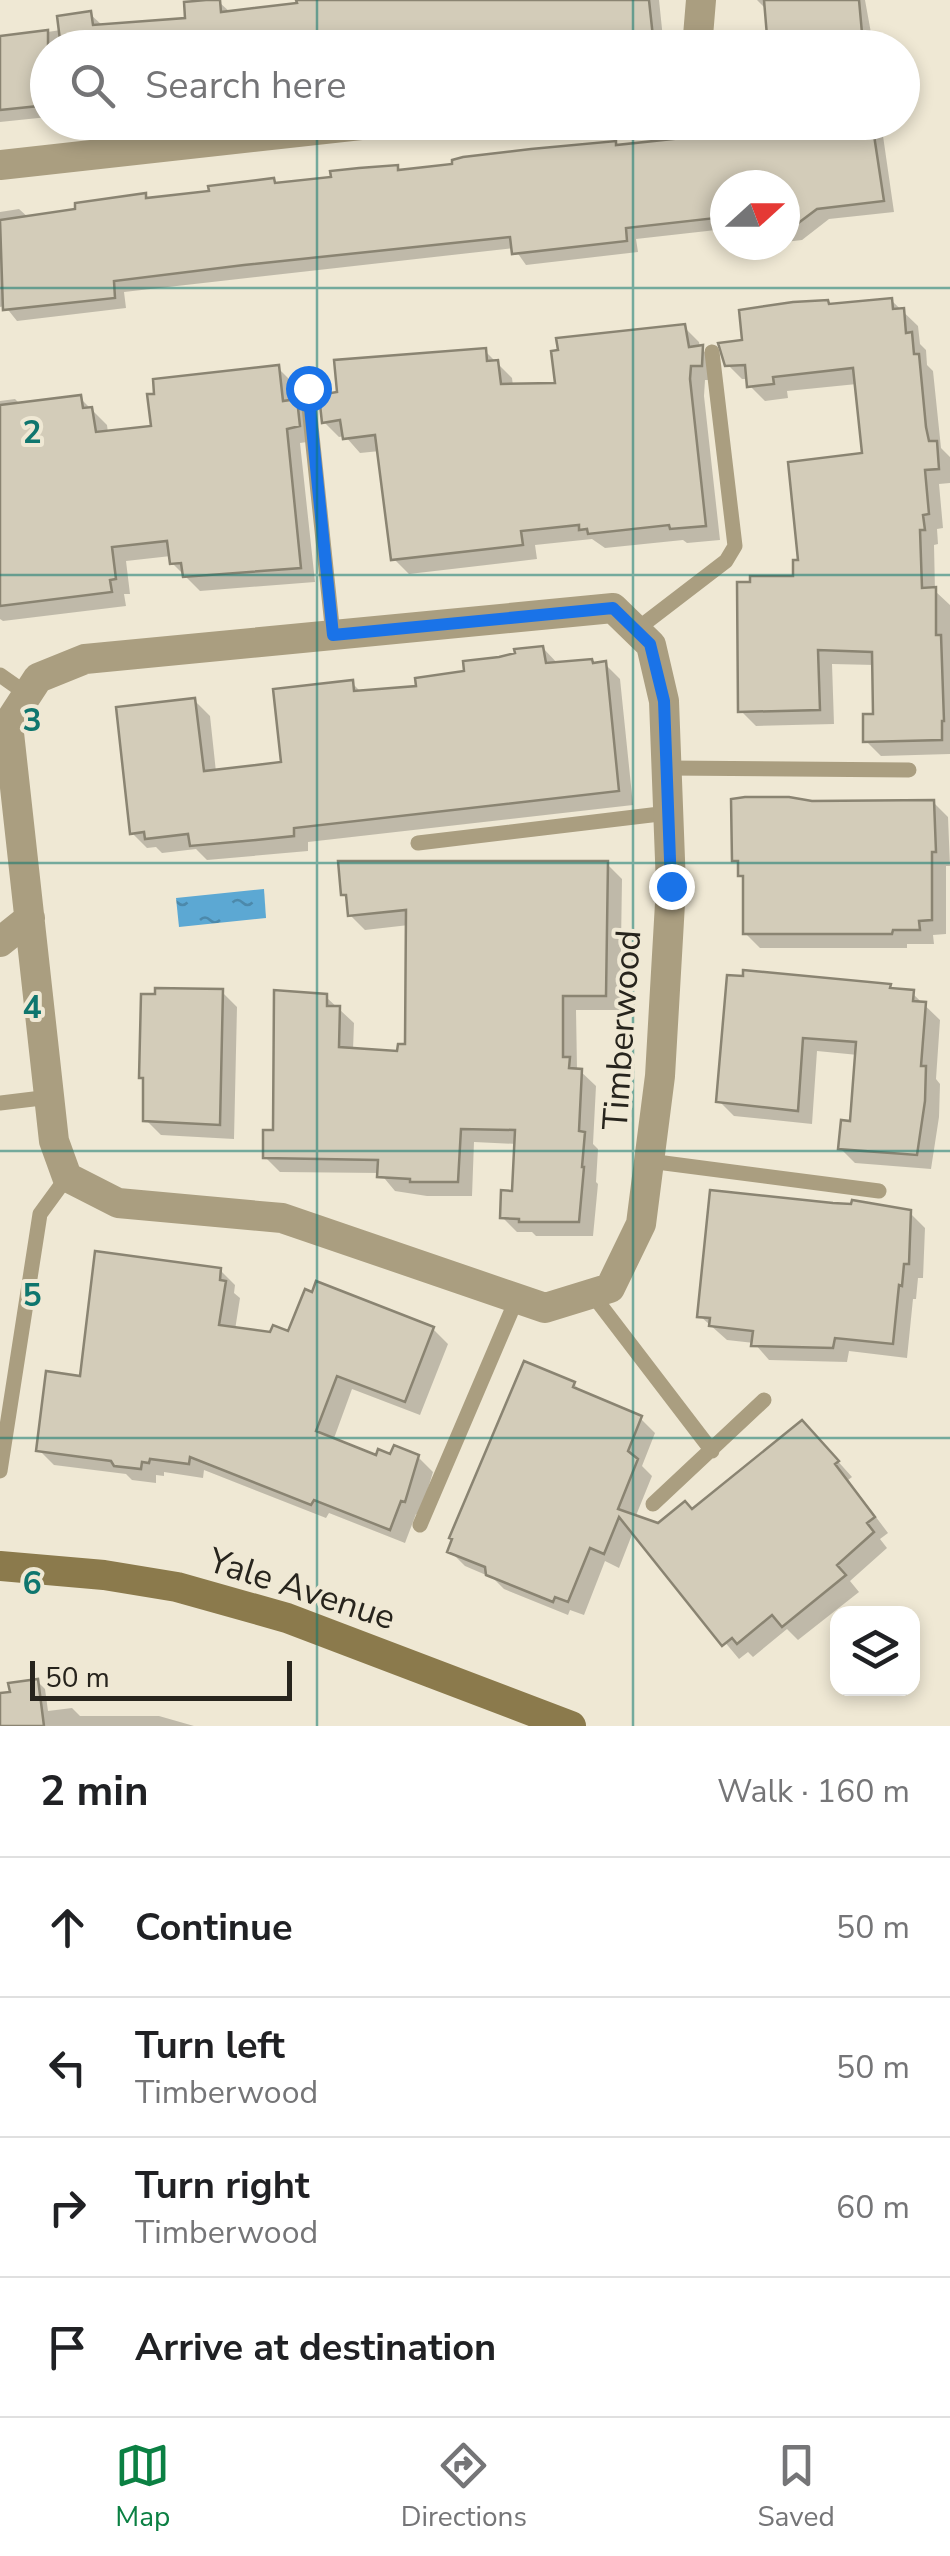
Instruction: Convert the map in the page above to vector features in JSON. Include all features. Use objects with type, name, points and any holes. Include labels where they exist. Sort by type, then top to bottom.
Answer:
[{"type":"street","points":[[698,30],[700,0]]},
{"type":"street","points":[[0,165],[226,140]]},
{"type":"street","points":[[592,1294],[545,1308],[282,1218],[118,1203],[68,1177],[54,1142],[4,725],[38,678],[85,659],[613,608],[636,630]]},
{"type":"street","name":"Timberwood","points":[[592,1294],[610,1288],[641,1224],[660,1076],[670,905],[664,701],[650,644],[636,630]]},
{"type":"street","points":[[0,908],[30,918]]},
{"type":"street","points":[[0,942],[30,918]]},
{"type":"street","name":"Yale Avenue","points":[[0,1566],[104,1575],[177,1587],[286,1618],[570,1726]]},
{"type":"lane","points":[[636,630],[726,561],[735,546],[736,526],[712,352]]},
{"type":"lane","points":[[308,388],[333,635]]},
{"type":"lane","points":[[0,675],[27,694]]},
{"type":"lane","points":[[666,768],[909,770]]},
{"type":"lane","points":[[418,843],[668,812]]},
{"type":"lane","points":[[0,1103],[50,1098]]},
{"type":"lane","points":[[649,1161],[879,1191]]},
{"type":"lane","points":[[0,1472],[40,1214],[68,1177]]},
{"type":"lane","points":[[592,1294],[712,1451]]},
{"type":"lane","points":[[420,1524],[517,1298]]},
{"type":"lane","points":[[653,1504],[764,1400]]},
{"type":"water","points":[[264,889],[266,918],[179,927],[176,898]]},
{"type":"building","points":[[220,0],[221,12],[297,3],[296,0],[649,0],[652,30],[59,30],[57,16],[91,11],[93,25],[185,18],[184,2]]},
{"type":"building","points":[[764,0],[859,0],[862,30],[766,30]]},
{"type":"building","points":[[30,32],[30,107],[0,110],[0,36]]},
{"type":"building","points":[[663,140],[875,140],[884,201],[817,209],[800,222],[800,170],[710,170],[710,219],[626,228],[627,241],[512,254],[510,237],[244,265],[114,281],[115,298],[3,310],[0,220],[75,209],[75,203],[146,193],[146,198],[274,178],[275,183],[331,177],[330,171],[398,165],[398,170],[452,164],[452,160],[463,157],[616,141],[616,145]]},
{"type":"building","points":[[892,298],[893,309],[904,308],[906,333],[912,332],[914,354],[919,354],[926,427],[929,441],[937,441],[939,469],[925,470],[929,514],[923,515],[925,530],[920,530],[922,588],[936,587],[944,721],[942,740],[863,742],[863,714],[873,714],[872,652],[818,650],[820,710],[738,712],[737,582],[750,582],[750,576],[793,576],[793,560],[798,560],[788,462],[862,453],[853,368],[773,377],[774,384],[747,387],[745,365],[725,366],[718,343],[742,340],[739,310],[793,302],[828,300],[829,304]]},
{"type":"building","points":[[685,324],[689,347],[703,345],[702,366],[691,366],[690,379],[706,526],[670,529],[669,525],[588,534],[587,529],[579,530],[579,525],[521,531],[523,545],[391,560],[375,435],[343,439],[340,420],[322,423],[319,395],[337,392],[334,360],[486,348],[487,361],[498,360],[501,384],[555,383],[551,351],[558,350],[556,338]]},
{"type":"building","points":[[279,365],[283,401],[297,399],[300,426],[287,429],[301,568],[183,577],[181,563],[170,564],[167,541],[112,547],[116,579],[110,580],[112,592],[0,606],[0,405],[81,395],[83,408],[92,407],[96,432],[151,426],[147,394],[154,394],[153,379]]},
{"type":"building","points":[[543,646],[546,663],[606,661],[619,791],[294,828],[294,836],[190,846],[188,834],[145,839],[144,832],[130,834],[116,707],[195,698],[204,771],[281,762],[273,689],[353,680],[354,691],[416,686],[415,678],[464,671],[463,661]]},
{"type":"building","points":[[731,799],[934,800],[932,920],[919,921],[920,930],[893,930],[892,934],[743,934],[743,876],[738,876],[738,861],[732,861]]},
{"type":"building","points":[[338,861],[608,861],[606,996],[563,996],[563,1057],[570,1057],[569,1068],[582,1069],[579,1131],[585,1132],[579,1222],[519,1222],[500,1218],[501,1190],[512,1191],[515,1130],[461,1129],[458,1182],[377,1177],[378,1160],[263,1158],[263,1130],[273,1130],[274,990],[327,994],[327,1006],[340,1006],[339,1047],[397,1051],[398,1044],[405,1044],[406,910],[348,916],[346,895],[341,895]]},
{"type":"building","points":[[743,970],[891,984],[890,988],[914,990],[913,1001],[926,1002],[921,1066],[926,1066],[925,1101],[917,1155],[838,1149],[841,1120],[850,1121],[856,1042],[803,1038],[798,1111],[716,1102],[727,975],[743,976]]},
{"type":"building","points":[[155,988],[223,989],[220,1125],[143,1121],[143,1078],[139,1078],[141,994],[155,994]]},
{"type":"building","points":[[710,1190],[833,1203],[851,1204],[852,1200],[911,1210],[909,1264],[904,1264],[902,1286],[899,1285],[893,1344],[835,1338],[833,1348],[751,1346],[753,1331],[709,1326],[710,1318],[697,1317]]},
{"type":"building","points":[[95,1251],[221,1268],[220,1280],[226,1281],[219,1325],[270,1332],[273,1325],[288,1331],[305,1289],[312,1292],[316,1281],[434,1327],[405,1402],[337,1376],[316,1431],[376,1455],[378,1449],[390,1454],[394,1445],[419,1455],[405,1502],[401,1501],[390,1530],[314,1500],[311,1505],[190,1457],[189,1464],[150,1459],[149,1463],[142,1462],[141,1469],[36,1451],[46,1371],[80,1376]]},
{"type":"building","points":[[524,1361],[642,1416],[628,1451],[638,1459],[618,1509],[658,1523],[685,1501],[692,1509],[802,1420],[839,1461],[835,1464],[875,1517],[867,1523],[874,1532],[837,1565],[846,1575],[782,1627],[772,1615],[737,1644],[732,1638],[722,1646],[619,1517],[604,1554],[590,1548],[568,1602],[555,1597],[553,1602],[486,1575],[485,1567],[447,1552],[452,1539],[449,1538]]},
{"type":"building","points":[[38,1679],[44,1726],[0,1726],[0,1693],[10,1692],[8,1683]]},
{"type":"route","points":[[308,388],[333,635],[613,608],[650,644],[664,701],[671,886]]}]
